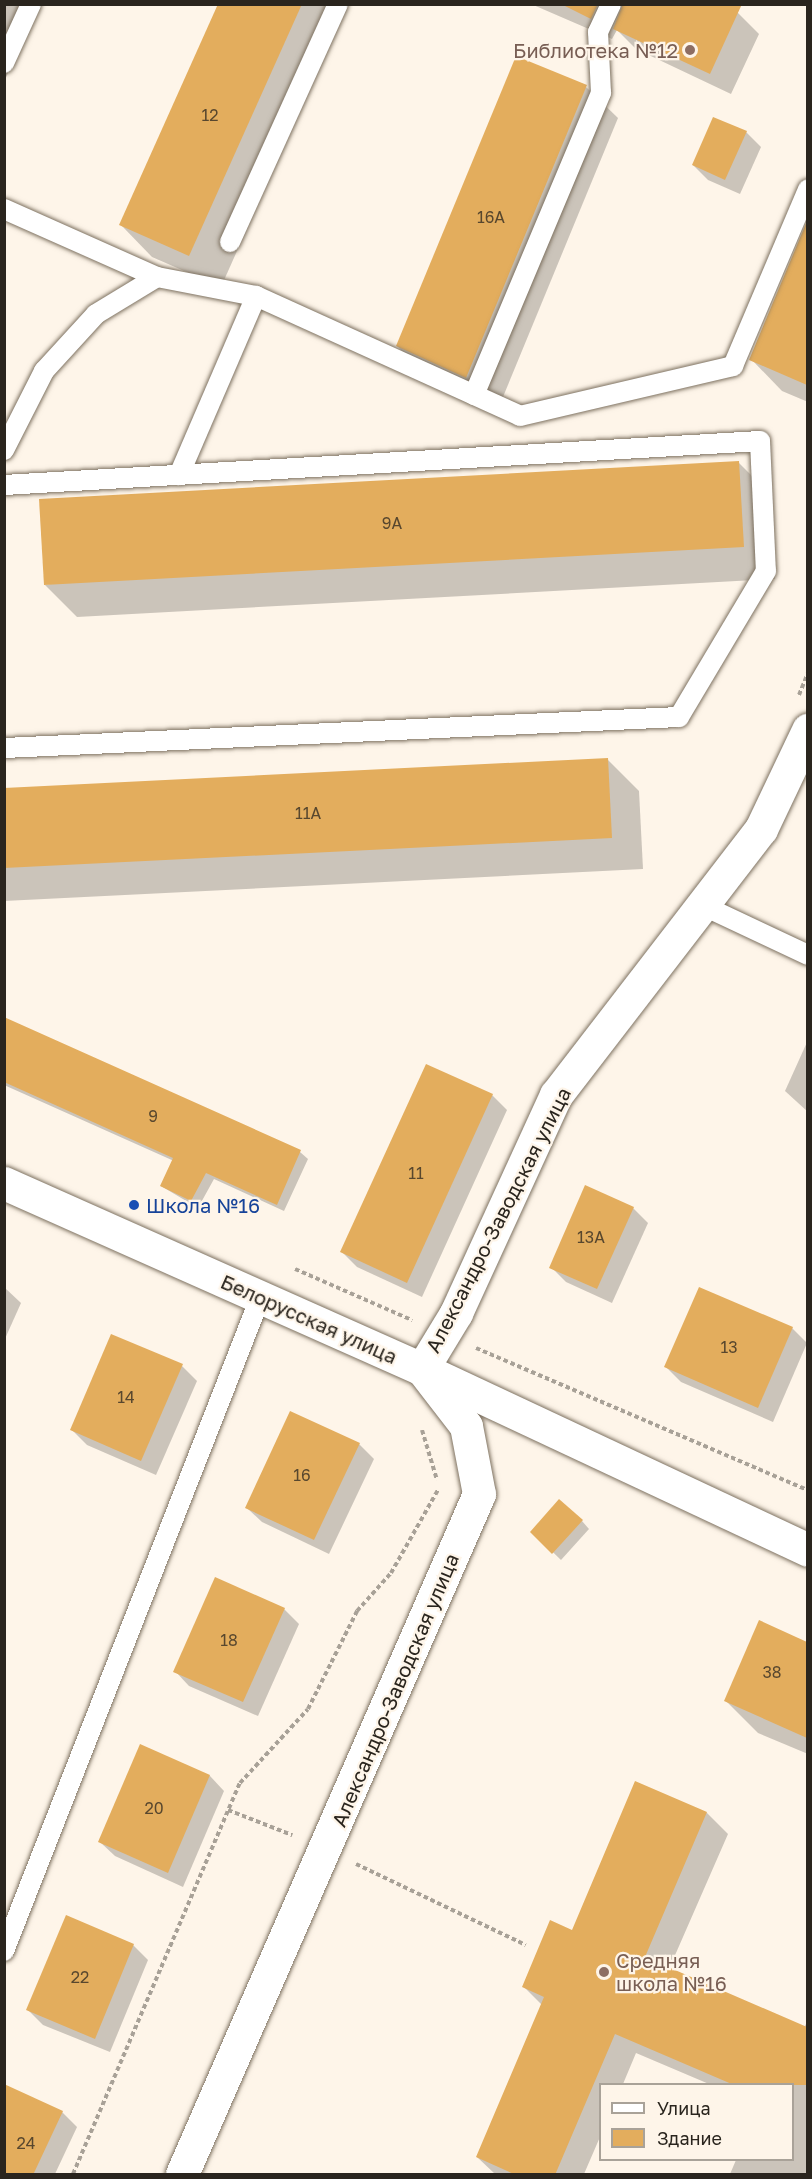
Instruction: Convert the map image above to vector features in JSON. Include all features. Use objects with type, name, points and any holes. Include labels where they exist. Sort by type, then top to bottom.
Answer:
[{"type":"street","name":"Александро-Заводская улица","points":[[182,2175],[326,1852],[479,1494],[466,1426],[422,1369],[444,1334],[556,1095],[762,830],[807,730]]},
{"type":"street","name":"Белорусская улица","points":[[4,1183],[422,1369],[807,1550]]},
{"type":"lane","points":[[4,63],[31,4]]},
{"type":"lane","points":[[230,242],[338,4]]},
{"type":"lane","points":[[474,395],[601,93],[598,32],[611,4]]},
{"type":"lane","points":[[4,209],[157,277],[256,296],[520,416],[733,366],[807,189]]},
{"type":"lane","points":[[4,450],[44,371],[96,314],[157,277]]},
{"type":"lane","points":[[179,475],[256,296]]},
{"type":"lane","points":[[4,485],[760,441],[766,571],[679,717],[4,748]]},
{"type":"lane","points":[[704,906],[807,955]]},
{"type":"lane","points":[[4,1951],[260,1298]]},
{"type":"path","points":[[290,1267],[807,1490]]},
{"type":"path","points":[[73,2175],[240,1783],[308,1709],[357,1611],[391,1573],[439,1488],[419,1421]]},
{"type":"path","points":[[228,1810],[399,1881],[526,1945]]},
{"type":"building","points":[[218,4],[302,4],[189,256],[119,225]]},
{"type":"building","points":[[561,4],[598,4],[591,19]]},
{"type":"building","name":"Библиотека №12","points":[[623,4],[742,4],[710,74],[613,29]]},
{"type":"building","points":[[516,56],[587,85],[466,378],[396,346]]},
{"type":"building","points":[[713,117],[747,131],[725,180],[692,165]]},
{"type":"building","points":[[807,221],[807,385],[749,360]]},
{"type":"building","points":[[739,461],[744,547],[44,585],[39,499]]},
{"type":"building","points":[[608,758],[612,838],[4,868],[4,788]]},
{"type":"building","points":[[4,1017],[301,1150],[277,1205],[206,1173],[191,1201],[160,1186],[173,1158],[4,1082]]},
{"type":"building","points":[[426,1064],[493,1094],[407,1283],[340,1252]]},
{"type":"building","points":[[585,1185],[634,1207],[597,1289],[549,1268]]},
{"type":"building","points":[[699,1287],[793,1327],[758,1408],[664,1367]]},
{"type":"building","points":[[111,1334],[183,1364],[141,1461],[70,1430]]},
{"type":"building","points":[[290,1411],[360,1443],[314,1540],[245,1508]]},
{"type":"building","points":[[559,1499],[583,1520],[552,1554],[530,1532]]},
{"type":"building","points":[[215,1577],[285,1608],[243,1702],[173,1672]]},
{"type":"building","points":[[759,1620],[807,1642],[807,1738],[724,1701]]},
{"type":"building","points":[[140,1744],[210,1775],[168,1873],[98,1842]]},
{"type":"building","name":"Средняя школа №16","points":[[635,1781],[707,1812],[645,1957],[807,2027],[807,2085],[729,2083],[615,2034],[555,2175],[516,2175],[476,2157],[544,1997],[522,1987],[550,1920],[572,1930]]},
{"type":"building","points":[[66,1915],[134,1944],[95,2039],[26,2010]]},
{"type":"building","points":[[4,2084],[63,2111],[33,2175],[4,2175]]},
{"type":"place","name":"Библиотека №12","points":[[690,50]]},
{"type":"place","name":"Школа №16","points":[[134,1205]]},
{"type":"place","name":"Средняя школа №16","points":[[604,1972]]}]
